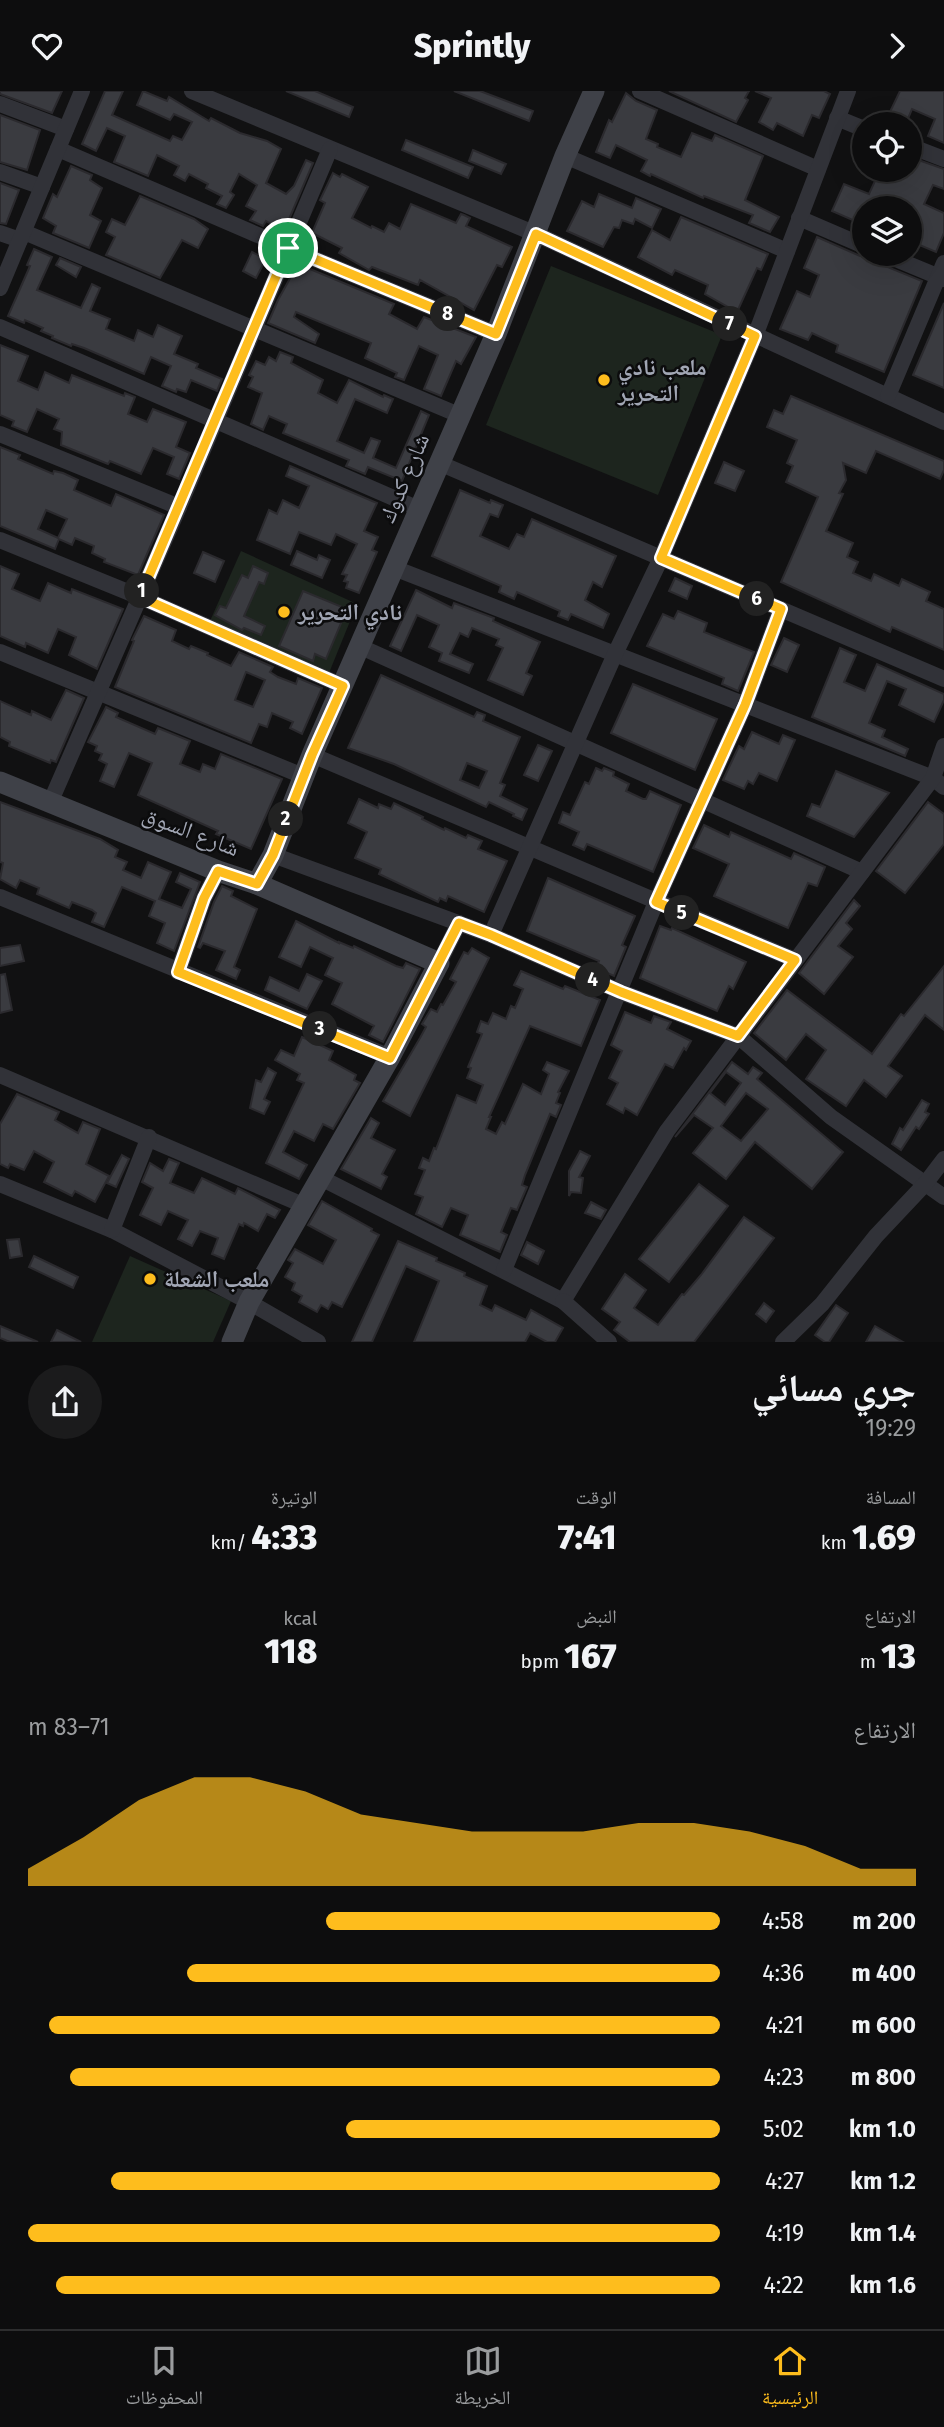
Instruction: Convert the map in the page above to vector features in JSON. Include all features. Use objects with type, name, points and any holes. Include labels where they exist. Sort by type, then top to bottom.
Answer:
[{"type":"street","points":[[0,288],[82,91]]},
{"type":"street","points":[[192,91],[536,234],[944,422]]},
{"type":"street","name":"شارع كدوك","points":[[257,884],[273,855],[303,776],[496,334],[565,156],[594,91]]},
{"type":"street","points":[[639,91],[818,169]]},
{"type":"street","points":[[491,935],[661,558],[755,336],[837,118],[844,92]]},
{"type":"street","points":[[0,104],[66,129]]},
{"type":"street","points":[[837,118],[852,124]]},
{"type":"street","points":[[58,149],[496,334]]},
{"type":"street","points":[[50,803],[330,149]]},
{"type":"street","points":[[922,151],[944,159]]},
{"type":"street","points":[[565,156],[787,251]]},
{"type":"street","points":[[0,171],[42,187]]},
{"type":"street","points":[[799,218],[852,241]]},
{"type":"street","points":[[0,233],[22,236],[254,328],[459,415]]},
{"type":"street","points":[[888,396],[942,273],[921,266]]},
{"type":"street","points":[[0,327],[419,509]]},
{"type":"street","points":[[0,434],[179,507]]},
{"type":"street","points":[[439,463],[944,679]]},
{"type":"street","points":[[0,540],[140,597],[343,686]]},
{"type":"street","points":[[394,568],[938,783]]},
{"type":"street","points":[[503,1270],[621,992],[656,902],[745,705],[781,609]]},
{"type":"street","points":[[361,647],[862,872]]},
{"type":"street","points":[[0,652],[303,776]]},
{"type":"street","points":[[563,1301],[667,1131],[862,872],[938,783],[944,747]]},
{"type":"street","points":[[312,755],[795,960]]},
{"type":"street","name":"شارع السوق","points":[[0,782],[218,871],[257,884],[439,963]]},
{"type":"street","points":[[273,855],[491,935],[621,992],[738,1036],[831,1117],[944,1197]]},
{"type":"street","points":[[178,972],[204,898],[218,871]]},
{"type":"street","points":[[0,897],[390,1058]]},
{"type":"street","points":[[232,1342],[249,1302],[390,1058],[459,923]]},
{"type":"street","points":[[0,1075],[303,1205]]},
{"type":"street","points":[[112,1230],[149,1137]]},
{"type":"street","points":[[783,1342],[822,1304],[876,1236],[925,1184],[944,1159]]},
{"type":"street","points":[[321,1178],[563,1301],[610,1342]]},
{"type":"street","points":[[0,1184],[112,1230],[249,1302],[318,1342]]},
{"type":"shaded area","name":"ملعب نادي التحرير","points":[[551,266],[722,335],[658,495],[486,425]]},
{"type":"shaded area","name":"نادي التحرير","points":[[241,551],[357,604],[329,673],[210,621]]},
{"type":"shaded area","name":"ملعب الشعلة","points":[[130,1256],[231,1301],[213,1342],[92,1342]]},
{"type":"building","points":[[0,91],[62,91],[52,113],[0,94]]},
{"type":"building","points":[[105,91],[123,91],[112,115],[170,141],[173,136],[182,140],[192,122],[174,114],[170,120],[137,105],[143,91],[167,101],[169,97],[209,121],[211,118],[240,133],[267,141],[281,149],[266,183],[286,194],[294,186],[306,160],[313,163],[284,231],[266,221],[263,226],[250,220],[256,211],[246,206],[257,185],[239,174],[230,192],[234,195],[226,208],[217,204],[222,196],[206,188],[208,184],[189,174],[185,181],[174,175],[179,166],[157,155],[148,176],[114,162],[125,136],[107,128],[96,151],[82,144]]},
{"type":"building","points":[[286,91],[315,91],[353,107],[349,117]]},
{"type":"building","points":[[454,91],[480,91],[533,111],[529,121]]},
{"type":"building","points":[[669,91],[749,91],[745,98],[748,100],[736,122]]},
{"type":"building","points":[[755,91],[824,91],[830,94],[819,118],[812,115],[803,136],[777,123],[773,130],[759,122],[771,98]]},
{"type":"building","points":[[900,91],[944,91],[944,143],[928,136],[935,119],[912,109],[911,112],[890,112]]},
{"type":"building","points":[[626,93],[636,101],[657,110],[646,139],[658,144],[657,147],[681,157],[692,133],[712,141],[715,135],[763,156],[745,200],[779,217],[770,232],[749,223],[753,215],[704,196],[703,198],[641,171],[647,160],[616,145],[610,158],[596,152],[609,120],[612,122]]},
{"type":"building","points":[[0,115],[40,130],[27,170],[0,162]]},
{"type":"building","points":[[406,140],[473,167],[468,178],[402,150]]},
{"type":"building","points":[[473,150],[506,164],[501,174],[469,161]]},
{"type":"building","points":[[922,161],[944,169],[944,189],[933,185],[924,204],[944,213],[944,233],[936,252],[922,246],[922,196],[852,196],[852,220],[832,211],[844,184],[869,194],[874,182],[922,182]]},
{"type":"building","points":[[71,166],[92,175],[90,180],[102,188],[90,215],[101,221],[89,248],[53,233],[56,226],[43,218],[53,194],[57,197]]},
{"type":"building","points":[[333,173],[340,177],[342,174],[368,187],[352,218],[371,228],[372,226],[384,232],[389,223],[400,229],[411,204],[456,223],[461,214],[464,215],[470,218],[466,226],[512,247],[502,267],[497,265],[474,310],[420,280],[418,285],[372,267],[369,270],[339,253],[342,248],[312,233],[325,203],[320,200]]},
{"type":"building","points":[[0,183],[19,190],[6,224],[0,223]]},
{"type":"building","points":[[599,194],[632,208],[636,198],[661,209],[652,228],[635,219],[633,224],[622,220],[619,228],[614,227],[603,247],[567,231],[582,201],[594,207]]},
{"type":"building","points":[[140,196],[194,219],[208,229],[198,248],[182,240],[160,278],[106,255],[115,237],[106,232],[112,219],[125,225]]},
{"type":"building","points":[[681,217],[768,254],[761,270],[757,268],[737,312],[705,294],[708,285],[675,270],[672,275],[638,257],[652,230],[670,240]]},
{"type":"building","points":[[817,237],[852,252],[852,266],[885,266],[922,281],[884,372],[836,352],[838,345],[812,333],[808,340],[780,329],[797,291],[810,297],[819,275],[804,268]]},
{"type":"building","points":[[34,249],[52,257],[37,290],[81,308],[92,284],[100,288],[90,311],[110,319],[106,329],[134,341],[138,330],[153,337],[158,325],[182,336],[174,354],[198,364],[196,368],[222,379],[217,391],[191,380],[186,392],[177,389],[176,392],[162,386],[171,366],[151,357],[144,374],[84,348],[52,338],[53,336],[41,331],[43,328],[25,320],[24,323],[8,316],[30,266],[27,265]]},
{"type":"building","points":[[252,252],[266,259],[256,278],[243,271]]},
{"type":"building","points":[[60,258],[81,267],[76,277],[56,265]]},
{"type":"building","points":[[298,264],[394,304],[389,314],[417,329],[424,317],[476,337],[461,364],[456,361],[441,396],[424,389],[438,355],[419,346],[404,380],[395,377],[397,373],[365,358],[371,343],[296,312],[294,317],[319,334],[315,343],[268,323]]},
{"type":"building","points":[[944,303],[944,388],[913,375]]},
{"type":"building","points":[[0,345],[28,356],[18,381],[38,390],[45,372],[69,383],[72,375],[124,396],[125,393],[135,397],[128,414],[147,422],[153,409],[186,422],[176,447],[190,453],[179,479],[167,474],[174,457],[153,448],[141,474],[61,445],[62,432],[54,429],[59,419],[37,409],[27,432],[12,426],[14,421],[0,415]]},
{"type":"building","points":[[280,352],[293,357],[291,363],[323,380],[318,393],[337,403],[349,380],[383,397],[384,395],[393,399],[387,413],[355,399],[337,441],[364,453],[371,438],[380,441],[373,458],[396,468],[421,411],[429,415],[402,481],[368,467],[365,474],[346,466],[349,460],[283,433],[287,424],[269,416],[263,430],[251,424],[262,393],[248,387],[253,377],[249,375],[256,361],[265,365],[269,357],[276,361]]},
{"type":"building","points":[[791,396],[944,461],[940,479],[876,451],[866,473],[843,463],[846,480],[839,493],[843,494],[826,531],[853,543],[847,557],[858,562],[853,573],[871,581],[874,574],[899,586],[902,579],[930,592],[926,601],[944,609],[944,650],[892,627],[890,632],[781,582],[818,497],[786,482],[793,466],[787,463],[797,440],[767,427],[774,410],[783,414]]},
{"type":"building","points":[[0,447],[20,455],[18,459],[53,474],[54,471],[63,473],[78,480],[74,490],[111,506],[116,494],[164,515],[138,575],[104,562],[105,559],[92,553],[94,546],[75,538],[72,545],[59,539],[55,549],[0,526]],"holes":[[[46,510],[67,519],[58,538],[38,529]]]},
{"type":"building","points":[[724,462],[744,471],[735,491],[715,483]]},
{"type":"building","points":[[290,466],[377,503],[364,531],[378,537],[372,550],[377,552],[359,593],[346,588],[348,582],[344,581],[347,575],[342,574],[357,544],[336,534],[331,545],[299,532],[290,554],[257,540],[269,510],[277,514],[283,500],[299,508],[309,486],[286,476]]},
{"type":"building","points":[[460,490],[490,503],[491,500],[503,505],[498,517],[490,514],[480,536],[509,549],[517,534],[524,537],[532,519],[616,556],[602,587],[593,582],[585,600],[609,614],[603,628],[571,614],[568,620],[558,616],[560,611],[517,592],[514,599],[499,592],[501,586],[432,556]]},
{"type":"building","points":[[297,551],[317,560],[319,555],[330,560],[322,578],[291,565]]},
{"type":"building","points":[[203,552],[224,561],[215,582],[194,573]]},
{"type":"building","points":[[0,566],[19,574],[12,589],[40,601],[48,583],[71,593],[72,589],[123,609],[97,669],[69,655],[76,637],[58,629],[48,653],[0,636]]},
{"type":"building","points":[[253,566],[268,573],[264,584],[259,582],[244,616],[265,626],[261,635],[244,628],[242,630],[215,615],[220,606],[226,608],[242,575],[248,578]]},
{"type":"building","points":[[675,578],[692,586],[687,599],[669,591]]},
{"type":"building","points":[[416,590],[452,608],[454,603],[494,618],[493,621],[540,642],[526,673],[532,676],[523,695],[488,680],[503,648],[496,645],[499,639],[472,628],[468,637],[460,633],[450,654],[473,664],[469,673],[439,661],[442,653],[429,647],[439,625],[417,615],[401,651],[390,646]]},
{"type":"building","points":[[303,591],[347,609],[326,659],[315,654],[313,661],[279,646]]},
{"type":"building","points":[[678,611],[707,623],[704,632],[754,652],[738,691],[722,684],[724,678],[647,646],[663,614],[674,619]]},
{"type":"building","points":[[144,616],[176,630],[172,641],[189,649],[191,646],[208,653],[207,655],[231,666],[239,652],[273,667],[270,672],[278,677],[296,684],[298,678],[322,688],[302,734],[290,728],[293,722],[272,713],[267,727],[259,724],[251,743],[115,687],[134,641],[132,640]],"holes":[[[246,672],[265,680],[253,707],[235,700]]]},
{"type":"building","points":[[784,638],[799,645],[787,672],[771,665]]},
{"type":"building","points":[[840,648],[856,655],[844,682],[865,691],[877,664],[944,694],[934,722],[899,705],[906,689],[887,681],[869,723],[885,730],[882,737],[908,749],[905,756],[812,717]]},
{"type":"building","points":[[381,675],[474,717],[477,712],[485,715],[483,721],[520,737],[500,783],[505,785],[500,796],[527,809],[522,820],[489,802],[486,807],[394,764],[348,748]],"holes":[[[467,763],[487,771],[479,788],[460,780]]]},
{"type":"building","points":[[633,684],[717,719],[695,770],[611,733]]},
{"type":"building","points":[[66,690],[84,698],[56,762],[51,760],[50,763],[9,746],[10,742],[0,737],[0,701],[31,715],[32,711],[51,720]]},
{"type":"building","points":[[106,707],[118,713],[116,717],[155,734],[158,728],[190,741],[180,764],[200,772],[203,764],[215,769],[221,754],[282,779],[251,849],[138,795],[152,763],[129,753],[114,787],[100,781],[107,764],[99,760],[102,754],[95,751],[97,746],[88,742]]},
{"type":"building","points":[[752,732],[779,744],[783,735],[795,740],[777,781],[759,773],[753,784],[748,781],[744,789],[723,780],[739,746],[744,749]]},
{"type":"building","points":[[538,745],[552,751],[538,781],[524,775]]},
{"type":"building","points":[[596,768],[614,772],[613,776],[629,784],[626,791],[643,799],[646,799],[650,791],[681,805],[653,872],[587,844],[584,850],[573,845],[579,832],[559,823],[563,812],[570,815],[585,782],[589,784]]},
{"type":"building","points":[[836,771],[889,793],[854,837],[807,816],[812,804],[820,807]]},
{"type":"building","points":[[359,799],[378,808],[379,804],[391,809],[394,803],[444,830],[445,828],[466,838],[468,835],[482,841],[478,849],[507,861],[484,912],[448,896],[446,901],[440,898],[438,902],[379,874],[381,869],[355,858],[367,832],[348,823]]},
{"type":"building","points":[[0,802],[100,839],[118,850],[115,857],[127,862],[123,870],[141,878],[148,862],[171,872],[159,899],[182,908],[191,889],[176,882],[180,873],[200,882],[174,951],[157,943],[165,923],[149,916],[155,901],[122,887],[104,927],[92,922],[96,913],[92,910],[72,902],[69,908],[37,894],[39,888],[20,880],[16,888],[0,879],[3,863],[0,862]]},
{"type":"building","points":[[928,802],[944,814],[944,844],[905,893],[876,871]]},
{"type":"building","points":[[704,825],[729,837],[731,832],[791,859],[794,853],[825,867],[817,886],[808,883],[788,928],[714,896],[729,864],[693,848]]},
{"type":"building","points":[[548,878],[635,916],[622,945],[626,947],[614,976],[596,968],[599,961],[527,931]]},
{"type":"building","points":[[222,886],[233,891],[231,896],[257,909],[234,967],[240,970],[236,979],[216,970],[225,951],[203,943],[198,947]]},
{"type":"building","points":[[854,900],[860,906],[846,923],[852,929],[838,946],[853,957],[824,994],[799,973]]},
{"type":"building","points":[[296,921],[339,943],[353,948],[354,946],[396,966],[403,968],[406,963],[420,969],[383,1042],[369,1035],[374,1026],[332,1004],[342,983],[325,975],[333,958],[310,947],[301,967],[279,957]]},
{"type":"building","points":[[660,926],[671,930],[672,928],[746,962],[733,989],[729,986],[717,1011],[640,978]]},
{"type":"building","points":[[20,945],[24,961],[0,966],[0,948]]},
{"type":"building","points":[[472,948],[489,958],[410,1116],[383,1101],[426,1027],[422,1024],[431,1009],[437,1012],[441,1004],[443,1005],[456,982],[450,979],[464,952],[468,954]]},
{"type":"building","points":[[944,966],[944,1030],[925,1015],[888,1066],[902,1076],[886,1097],[864,1080],[846,1106],[806,1079],[826,1050],[806,1034],[786,1060],[754,1033],[787,990],[872,1054],[901,1014],[904,1016]]},
{"type":"building","points":[[521,971],[563,989],[565,986],[600,1000],[581,1046],[530,1026],[489,1117],[486,1129],[496,1134],[502,1122],[505,1124],[523,1084],[541,1094],[549,1074],[543,1070],[547,1062],[569,1071],[558,1092],[560,1093],[556,1103],[561,1105],[556,1117],[550,1114],[525,1175],[522,1185],[527,1187],[517,1210],[511,1208],[501,1232],[507,1235],[500,1252],[460,1235],[468,1215],[451,1208],[442,1227],[416,1214],[423,1197],[415,1194],[425,1170],[419,1168],[423,1158],[429,1161],[434,1148],[436,1149],[457,1095],[476,1103],[483,1085],[467,1078],[471,1068],[468,1067],[482,1034],[477,1032],[481,1021],[488,1024],[493,1013],[506,1019],[511,1006],[515,1008],[523,989],[514,985]]},
{"type":"building","points":[[5,974],[12,1010],[0,1013],[0,975]]},
{"type":"building","points":[[307,974],[322,981],[307,1009],[265,990],[270,977],[299,991]]},
{"type":"building","points":[[625,1012],[651,1023],[654,1016],[671,1022],[667,1029],[691,1041],[673,1068],[665,1064],[637,1115],[625,1108],[623,1113],[607,1104],[618,1083],[609,1078],[622,1051],[611,1045]]},
{"type":"building","points":[[302,1037],[333,1051],[329,1060],[356,1075],[354,1080],[360,1083],[333,1129],[323,1124],[314,1141],[294,1131],[283,1152],[307,1165],[299,1179],[266,1163],[304,1083],[297,1080],[300,1074],[275,1060],[281,1050],[294,1056]]},
{"type":"building","points":[[732,1062],[748,1074],[753,1067],[762,1073],[757,1079],[843,1152],[812,1189],[755,1142],[726,1179],[693,1153],[713,1128],[694,1115],[675,1137]],"holes":[[[726,1072],[741,1083],[725,1105],[710,1093]],[[746,1093],[768,1109],[741,1141],[721,1126]]]},
{"type":"building","points":[[268,1068],[276,1073],[264,1099],[270,1102],[264,1114],[250,1108],[256,1080],[261,1082]]},
{"type":"building","points":[[17,1094],[59,1112],[55,1120],[78,1133],[83,1122],[100,1129],[86,1164],[109,1176],[95,1202],[75,1191],[72,1196],[44,1182],[54,1162],[34,1151],[24,1170],[10,1164],[8,1168],[0,1164],[0,1124]]},
{"type":"building","points":[[922,1100],[929,1104],[925,1112],[929,1114],[919,1129],[916,1127],[901,1150],[892,1144],[900,1128],[903,1130]]},
{"type":"building","points":[[371,1118],[379,1123],[371,1138],[395,1150],[382,1174],[387,1177],[381,1189],[341,1169]]},
{"type":"building","points":[[580,1151],[590,1156],[579,1177],[583,1178],[581,1193],[571,1192],[569,1196],[569,1171]]},
{"type":"building","points":[[122,1155],[129,1159],[116,1187],[107,1183]]},
{"type":"building","points":[[169,1159],[179,1163],[170,1183],[194,1193],[202,1178],[235,1194],[238,1188],[280,1210],[275,1218],[267,1214],[258,1231],[244,1223],[243,1226],[239,1224],[224,1259],[212,1254],[218,1238],[200,1231],[192,1246],[178,1239],[188,1220],[168,1211],[161,1225],[140,1215],[153,1188],[142,1182],[150,1163],[163,1171]]},
{"type":"building","points":[[699,1184],[728,1206],[669,1282],[639,1259]]},
{"type":"building","points":[[322,1201],[379,1235],[342,1307],[332,1302],[328,1309],[321,1305],[317,1312],[299,1302],[302,1296],[292,1290],[295,1283],[285,1277],[293,1263],[288,1260],[295,1249],[323,1264],[336,1240],[308,1225]]},
{"type":"building","points":[[591,1202],[606,1210],[601,1219],[585,1213]]},
{"type":"building","points":[[744,1217],[774,1238],[694,1342],[630,1342],[614,1330],[620,1322],[602,1309],[625,1274],[646,1290],[634,1308],[658,1325],[701,1275]]},
{"type":"building","points":[[19,1239],[22,1256],[10,1258],[7,1240]]},
{"type":"building","points":[[398,1241],[437,1258],[436,1261],[487,1286],[480,1305],[492,1311],[495,1305],[526,1320],[531,1310],[563,1328],[555,1342],[547,1342],[530,1333],[525,1342],[414,1342],[439,1281],[406,1266],[372,1342],[352,1342]]},
{"type":"building","points":[[527,1242],[544,1251],[538,1264],[521,1255]]},
{"type":"building","points":[[34,1256],[78,1277],[73,1288],[29,1267]]},
{"type":"building","points":[[764,1303],[774,1311],[766,1322],[756,1314]]},
{"type":"building","points":[[836,1305],[848,1313],[829,1342],[825,1342],[815,1335]]},
{"type":"building","points":[[0,1326],[38,1342],[10,1342],[0,1338]]},
{"type":"building","points":[[875,1326],[903,1342],[866,1342]]},
{"type":"building","points":[[57,1330],[81,1342],[51,1342]]},
{"type":"place","name":"ملعب نادي التحرير","points":[[604,380]]},
{"type":"place","name":"نادي التحرير","points":[[284,612]]},
{"type":"place","name":"ملعب الشعلة","points":[[150,1279]]},
{"type":"route","points":[[536,234],[755,336],[661,558],[781,609],[745,705],[656,902],[795,960],[738,1036],[621,992],[459,923],[390,1058],[178,972],[204,898],[218,871],[257,884],[273,855],[312,755],[343,686],[140,597],[288,248],[496,334],[536,234]]}]
